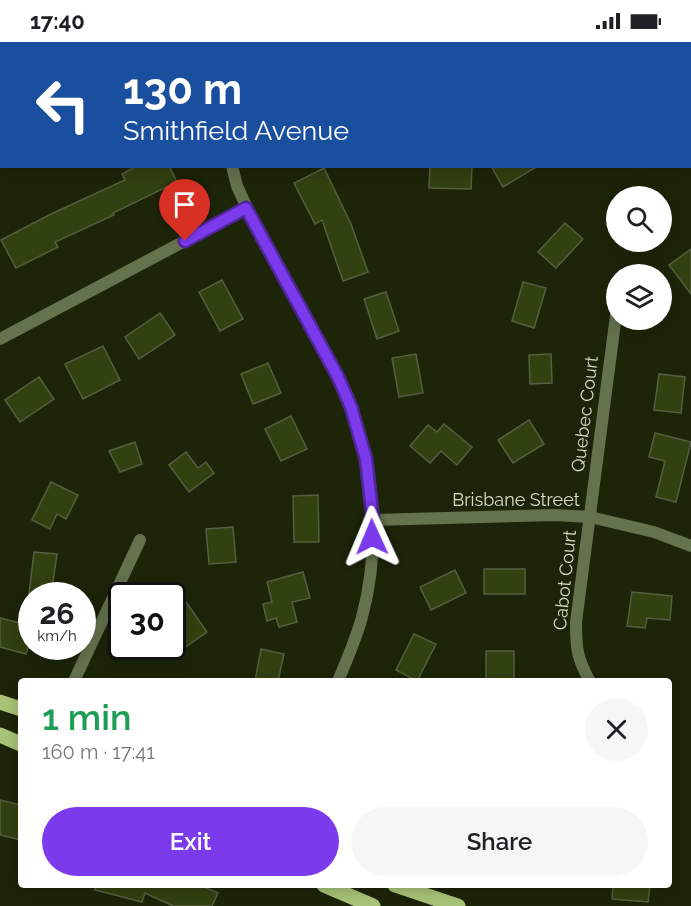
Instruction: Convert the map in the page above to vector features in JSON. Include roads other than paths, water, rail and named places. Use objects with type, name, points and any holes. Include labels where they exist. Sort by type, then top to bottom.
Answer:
[{"type":"main road","points":[[0,702],[18,709]]},
{"type":"main road","points":[[0,735],[18,743]]},
{"type":"main road","points":[[331,888],[373,906]]},
{"type":"main road","points":[[404,888],[458,906]]},
{"type":"street","points":[[232,168],[246,208],[338,377],[351,407],[366,459],[373,520],[372,554],[363,615],[339,678]]},
{"type":"street","points":[[0,339],[246,208]]},
{"type":"street","name":"Quebec Court","points":[[590,517],[614,330]]},
{"type":"street","name":"Brisbane Street","points":[[373,520],[554,515],[590,517],[654,532],[691,546]]},
{"type":"street","name":"Cabot Court","points":[[588,678],[579,660],[576,622],[590,517]]},
{"type":"street","points":[[75,678],[140,540]]}]
